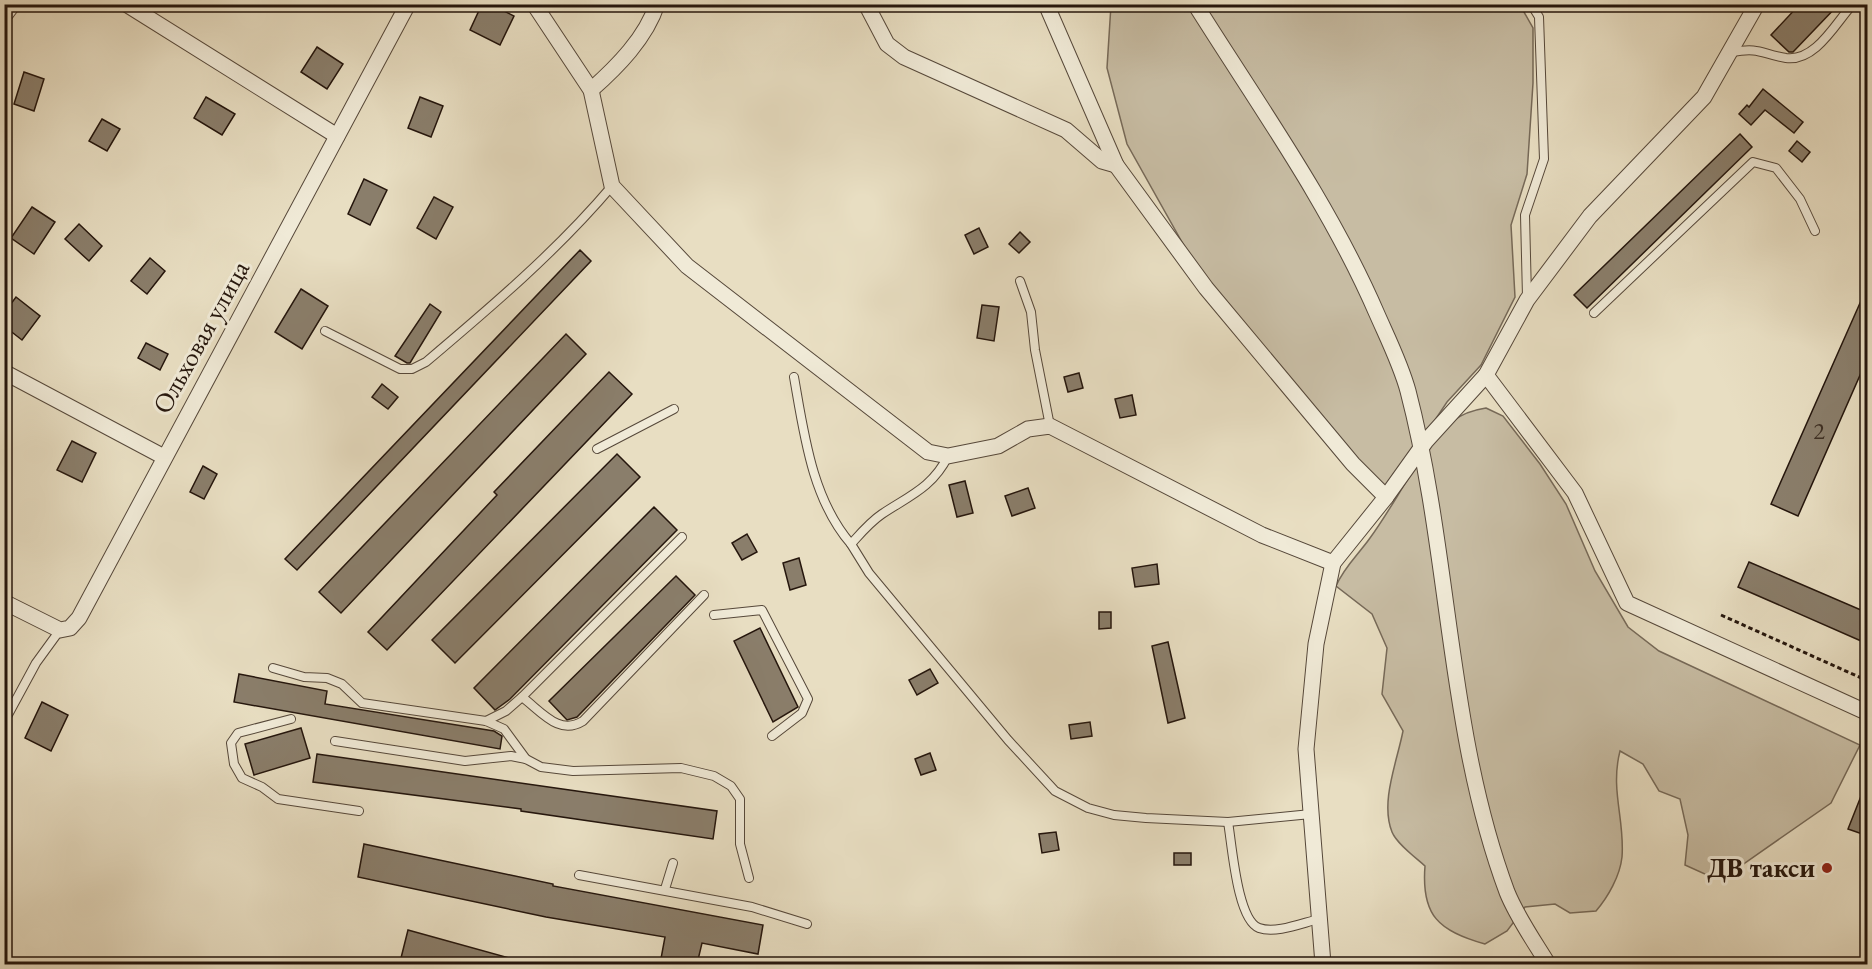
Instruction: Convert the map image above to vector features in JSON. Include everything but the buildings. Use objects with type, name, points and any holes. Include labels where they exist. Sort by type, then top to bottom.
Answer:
[{"type":"street","points":[[4,16],[13,4]]},
{"type":"street","points":[[126,4],[337,136]]},
{"type":"street","name":"Ольховая улица","points":[[60,630],[70,628],[79,618],[408,4]]},
{"type":"street","points":[[534,4],[591,90],[612,186],[687,266],[928,452],[948,456],[998,446],[1028,429],[1050,426],[1262,535],[1333,563]]},
{"type":"street","points":[[591,90],[633,46],[654,15],[657,4]]},
{"type":"street","points":[[866,4],[887,44],[904,57],[1066,130],[1102,161],[1116,165]]},
{"type":"street","points":[[1046,4],[1116,165],[1206,288],[1347,457],[1386,497]]},
{"type":"street","points":[[1195,4],[1314,189],[1346,246],[1383,326],[1407,390],[1433,515],[1460,703],[1479,797],[1508,893],[1548,964]]},
{"type":"street","points":[[1323,964],[1313,814],[1306,749],[1316,644],[1333,563],[1420,450],[1486,375],[1527,300],[1590,216],[1704,97],[1732,52],[1757,4]]},
{"type":"street","points":[[4,372],[164,457]]},
{"type":"street","points":[[1486,375],[1575,493],[1627,603],[1868,713]]},
{"type":"street","points":[[4,602],[60,630]]},
{"type":"lane","points":[[1527,300],[1525,215],[1544,159],[1539,17],[1531,4]]},
{"type":"lane","points":[[1732,52],[1760,49],[1786,58],[1804,55],[1816,48],[1853,4]]},
{"type":"lane","points":[[1594,313],[1753,162],[1776,168],[1800,199],[1815,231]]},
{"type":"lane","points":[[325,331],[400,369],[412,369],[426,362],[521,279],[594,208],[612,186]]},
{"type":"lane","points":[[1020,281],[1031,312],[1035,350],[1050,426]]},
{"type":"lane","points":[[794,377],[808,456],[841,532],[868,573],[1008,740],[1055,791],[1088,808],[1114,815],[1179,821],[1228,822],[1313,814]]},
{"type":"lane","points":[[597,449],[674,409]]},
{"type":"lane","points":[[851,544],[881,515],[906,501],[939,473],[948,456]]},
{"type":"lane","points":[[486,721],[506,711],[522,697],[682,537]]},
{"type":"lane","points":[[522,697],[561,727],[572,728],[583,722],[704,595]]},
{"type":"lane","points":[[714,615],[762,610],[808,699],[802,713],[772,736]]},
{"type":"lane","points":[[4,722],[36,663],[60,630]]},
{"type":"lane","points":[[273,668],[304,677],[327,678],[342,684],[363,703],[486,721],[504,729],[526,759]]},
{"type":"lane","points":[[291,719],[238,733],[231,743],[234,764],[242,778],[262,787],[278,799],[359,811]]},
{"type":"lane","points":[[335,741],[465,761],[511,756],[526,759],[541,767],[573,771],[681,768],[714,776],[731,786],[740,799],[740,843],[749,878]]},
{"type":"lane","points":[[1228,822],[1242,906],[1248,920],[1257,927],[1267,930],[1319,919]]},
{"type":"lane","points":[[665,889],[673,863]]},
{"type":"lane","points":[[579,875],[665,889],[752,907],[807,924]]},
{"type":"path","points":[[1721,615],[1868,681]]},
{"type":"shaded area","points":[[1111,5],[1520,5],[1533,28],[1533,83],[1527,174],[1511,225],[1515,297],[1481,365],[1447,402],[1385,495],[1192,260],[1127,144],[1107,68]]},
{"type":"shaded area","points":[[1486,408],[1503,416],[1540,464],[1566,504],[1595,571],[1628,627],[1659,651],[1860,745],[1831,803],[1742,865],[1707,875],[1685,865],[1688,835],[1680,799],[1659,791],[1643,764],[1620,751],[1617,765],[1617,792],[1622,830],[1622,857],[1616,879],[1605,899],[1596,911],[1570,913],[1555,904],[1525,907],[1507,931],[1485,944],[1456,933],[1436,919],[1426,897],[1425,866],[1394,837],[1389,820],[1389,795],[1403,731],[1382,694],[1387,648],[1372,614],[1336,586],[1347,567],[1380,524],[1430,446],[1453,421],[1472,411]]},
{"type":"place","name":"ДВ такси","points":[[1827,868]]}]
